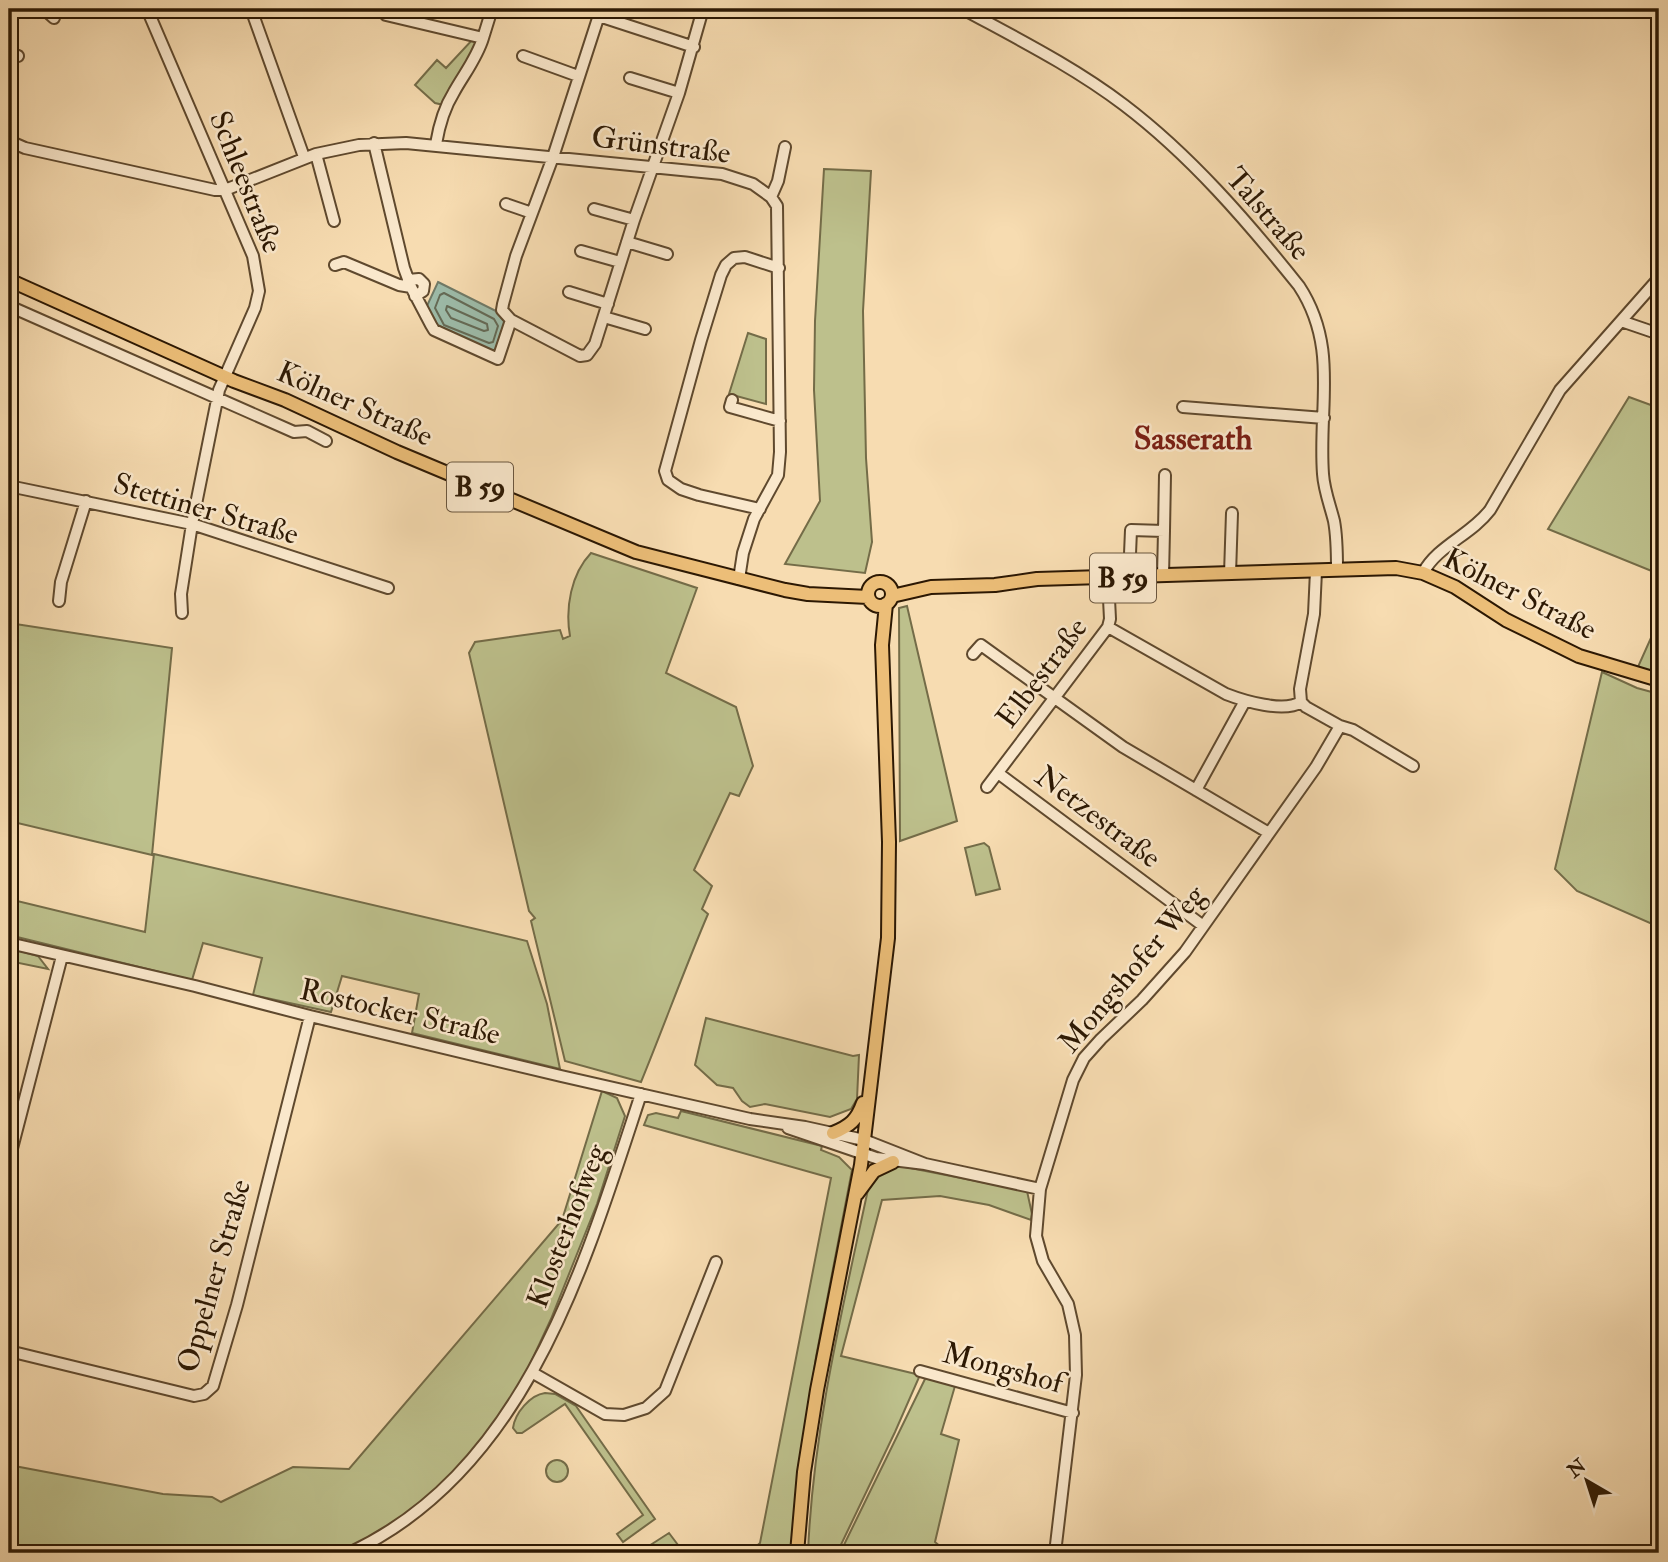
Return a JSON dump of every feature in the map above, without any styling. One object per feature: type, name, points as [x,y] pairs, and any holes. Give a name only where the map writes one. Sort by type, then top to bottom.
[{"type":"main road","name":"Kölner Straße","points":[[9,280],[410,457],[636,552],[739,579],[808,594],[869,596],[878,606],[900,584],[931,587],[995,585],[1037,579],[1108,579],[1396,568],[1423,573],[1455,587],[1506,620],[1578,656],[1659,680]]},
{"type":"main road","name":"Kölner Straße","points":[[869,596],[878,582],[889,595]]},
{"type":"main road","points":[[797,1553],[804,1472],[817,1390],[862,1155],[888,938],[882,645],[889,595]]},
{"type":"main road","points":[[869,596],[882,645]]},
{"type":"main road","points":[[833,1133],[858,1118],[876,1044]]},
{"type":"main road","points":[[855,1198],[874,1171],[894,1162]]},
{"type":"street","points":[[44,9],[54,18]]},
{"type":"street","name":"Schleestraße","points":[[147,9],[253,256],[259,291],[255,308],[224,376],[217,398],[192,524],[181,594],[182,613]]},
{"type":"street","points":[[251,9],[304,158]]},
{"type":"street","points":[[384,9],[386,15],[419,17],[483,38]]},
{"type":"street","points":[[436,144],[439,127],[453,93],[479,49],[492,9]]},
{"type":"street","points":[[694,47],[600,12],[553,157],[503,296],[502,310],[512,320],[580,356],[587,355],[595,344],[620,262],[694,47],[703,9]]},
{"type":"street","name":"Talstraße","points":[[963,9],[1053,57],[1125,106],[1197,170],[1298,286],[1318,323],[1323,348],[1323,478],[1334,521],[1337,569]]},
{"type":"street","points":[[523,56],[578,76]]},
{"type":"street","points":[[630,78],[679,93]]},
{"type":"street","points":[[9,141],[26,148],[225,190]]},
{"type":"street","points":[[374,144],[392,224],[411,288],[435,330],[498,359],[512,320]]},
{"type":"street","name":"Grünstraße","points":[[225,190],[304,158],[344,147],[436,144],[654,165],[739,178],[771,197]]},
{"type":"street","points":[[739,579],[743,553],[754,519],[778,475],[779,268],[777,206],[771,197],[778,181],[785,147]]},
{"type":"street","points":[[316,154],[329,198],[328,203],[337,220]]},
{"type":"street","points":[[506,204],[532,213]]},
{"type":"street","points":[[594,209],[634,220]]},
{"type":"street","points":[[627,242],[667,254]]},
{"type":"street","points":[[581,251],[620,262]]},
{"type":"street","points":[[761,509],[681,489],[667,480],[665,471],[701,340],[726,265],[734,258],[745,257],[779,268]]},
{"type":"street","points":[[335,265],[344,262],[411,288]]},
{"type":"street","points":[[1423,573],[1428,563],[1440,552],[1481,522],[1560,390],[1659,278]]},
{"type":"street","points":[[569,292],[608,304]]},
{"type":"street","name":"Kölner Straße","points":[[9,306],[294,432],[306,431],[326,441]]},
{"type":"street","points":[[604,317],[645,330]]},
{"type":"street","points":[[1621,321],[1659,334]]},
{"type":"street","points":[[732,400],[730,407],[780,421]]},
{"type":"street","points":[[1183,407],[1324,418]]},
{"type":"street","points":[[1163,576],[1165,475]]},
{"type":"street","name":"Stettiner Straße","points":[[9,486],[192,524],[388,588]]},
{"type":"street","points":[[59,601],[61,582],[86,501]]},
{"type":"street","points":[[1230,574],[1231,513]]},
{"type":"street","points":[[1129,578],[1131,530],[1164,531]]},
{"type":"street","points":[[1316,570],[1314,614],[1300,689],[1301,702],[1306,708],[1353,730],[1413,766]]},
{"type":"street","name":"Elbestraße","points":[[987,788],[1108,627],[1108,579]]},
{"type":"street","points":[[1108,627],[1226,694],[1245,701],[1293,707],[1301,702]]},
{"type":"street","points":[[973,654],[981,645],[1123,747],[1269,833]]},
{"type":"street","points":[[1196,790],[1245,701]]},
{"type":"street","name":"Mongshofer Weg","points":[[1040,1189],[1073,1080],[1084,1058],[1168,972],[1316,767],[1340,726]]},
{"type":"street","name":"Netzestraße","points":[[998,773],[1202,925]]},
{"type":"street","name":"Rostocker Straße","points":[[9,943],[641,1094],[864,1140],[925,1164]]},
{"type":"street","points":[[9,1160],[62,956]]},
{"type":"street","name":"Oppelner Straße","points":[[9,1351],[194,1396],[204,1394],[213,1386],[237,1305],[262,1197],[310,1016]]},
{"type":"street","name":"Klosterhofweg","points":[[349,1553],[399,1524],[436,1496],[471,1461],[533,1373],[572,1290],[641,1094]]},
{"type":"street","name":"Rostocker Straße","points":[[781,1125],[862,1155],[894,1162],[925,1164]]},
{"type":"street","points":[[925,1164],[1040,1189]]},
{"type":"street","name":"Mongshof","points":[[1040,1189],[1036,1236],[1043,1261],[1068,1304],[1075,1335],[1073,1413],[1055,1553]]},
{"type":"street","points":[[533,1373],[605,1414],[624,1415],[646,1408],[665,1391],[716,1262]]},
{"type":"street","name":"Mongshof","points":[[920,1371],[1073,1413]]},
{"type":"green space","points":[[473,39],[477,42],[444,105],[435,103],[415,85],[437,60],[446,68]]},
{"type":"green space","points":[[824,169],[871,171],[863,311],[866,458],[872,542],[865,573],[785,564],[820,501],[814,390],[815,321]]},
{"type":"green space","points":[[748,333],[766,339],[766,404],[729,394]]},
{"type":"green space","points":[[1629,397],[1659,408],[1659,574],[1548,529]]},
{"type":"green space","points":[[591,553],[697,588],[666,673],[736,707],[753,766],[739,796],[730,793],[694,870],[712,886],[702,909],[708,914],[641,1082],[565,1061],[531,921],[535,918],[529,911],[469,653],[475,642],[560,630],[563,639],[570,636],[568,614],[571,592],[584,561]]},
{"type":"green space","points":[[907,606],[957,821],[900,841],[899,608]]},
{"type":"green space","points":[[1659,620],[1659,675],[1637,669]]},
{"type":"green space","points":[[9,623],[172,648],[152,855],[9,821]]},
{"type":"green space","points":[[1602,672],[1637,688],[1659,694],[1659,927],[1577,891],[1555,869]]},
{"type":"green space","points":[[984,843],[989,847],[1000,889],[976,895],[965,848]]},
{"type":"green space","points":[[154,854],[527,941],[547,1004],[560,1069],[412,1033],[419,994],[342,976],[331,1012],[253,995],[262,958],[203,943],[192,980],[9,935],[9,899],[145,932]]},
{"type":"green space","points":[[9,948],[38,956],[48,969],[9,961]]},
{"type":"green space","points":[[706,1018],[853,1056],[859,1055],[857,1099],[851,1109],[830,1117],[765,1104],[750,1107],[733,1088],[717,1085],[695,1065]]},
{"type":"green space","points":[[602,1091],[617,1098],[625,1116],[597,1204],[551,1319],[504,1420],[444,1487],[368,1540],[336,1553],[18,1553],[9,1549],[9,1465],[163,1494],[212,1497],[221,1502],[293,1467],[349,1469],[562,1220]]},
{"type":"green space","points":[[681,1111],[822,1146],[821,1150],[839,1157],[852,1170],[816,1357],[793,1545],[784,1553],[749,1553],[760,1543],[831,1178],[644,1125],[648,1115],[656,1113],[678,1118]]},
{"type":"green space","points":[[895,1165],[1027,1191],[1031,1220],[989,1205],[940,1196],[882,1200],[841,1356],[920,1375],[837,1553],[808,1553],[823,1412],[870,1180]]},
{"type":"green space","points":[[926,1377],[955,1386],[941,1434],[959,1440],[935,1542],[948,1553],[840,1553]]},
{"type":"green space","points":[[545,1393],[555,1394],[576,1406],[655,1519],[623,1542],[617,1534],[643,1515],[565,1404],[522,1433],[517,1433],[513,1428],[524,1406],[534,1397]]},
{"type":"green space","points":[[557,1460],[565,1463],[568,1471],[565,1479],[557,1482],[549,1479],[546,1471],[549,1463]]},
{"type":"green space","points":[[669,1533],[684,1553],[638,1553]]},
{"type":"water","points":[[438,282],[500,313],[505,323],[498,350],[490,350],[439,330],[426,308]]},
{"type":"district","name":"Sasserath","points":[[1193,439]]}]
